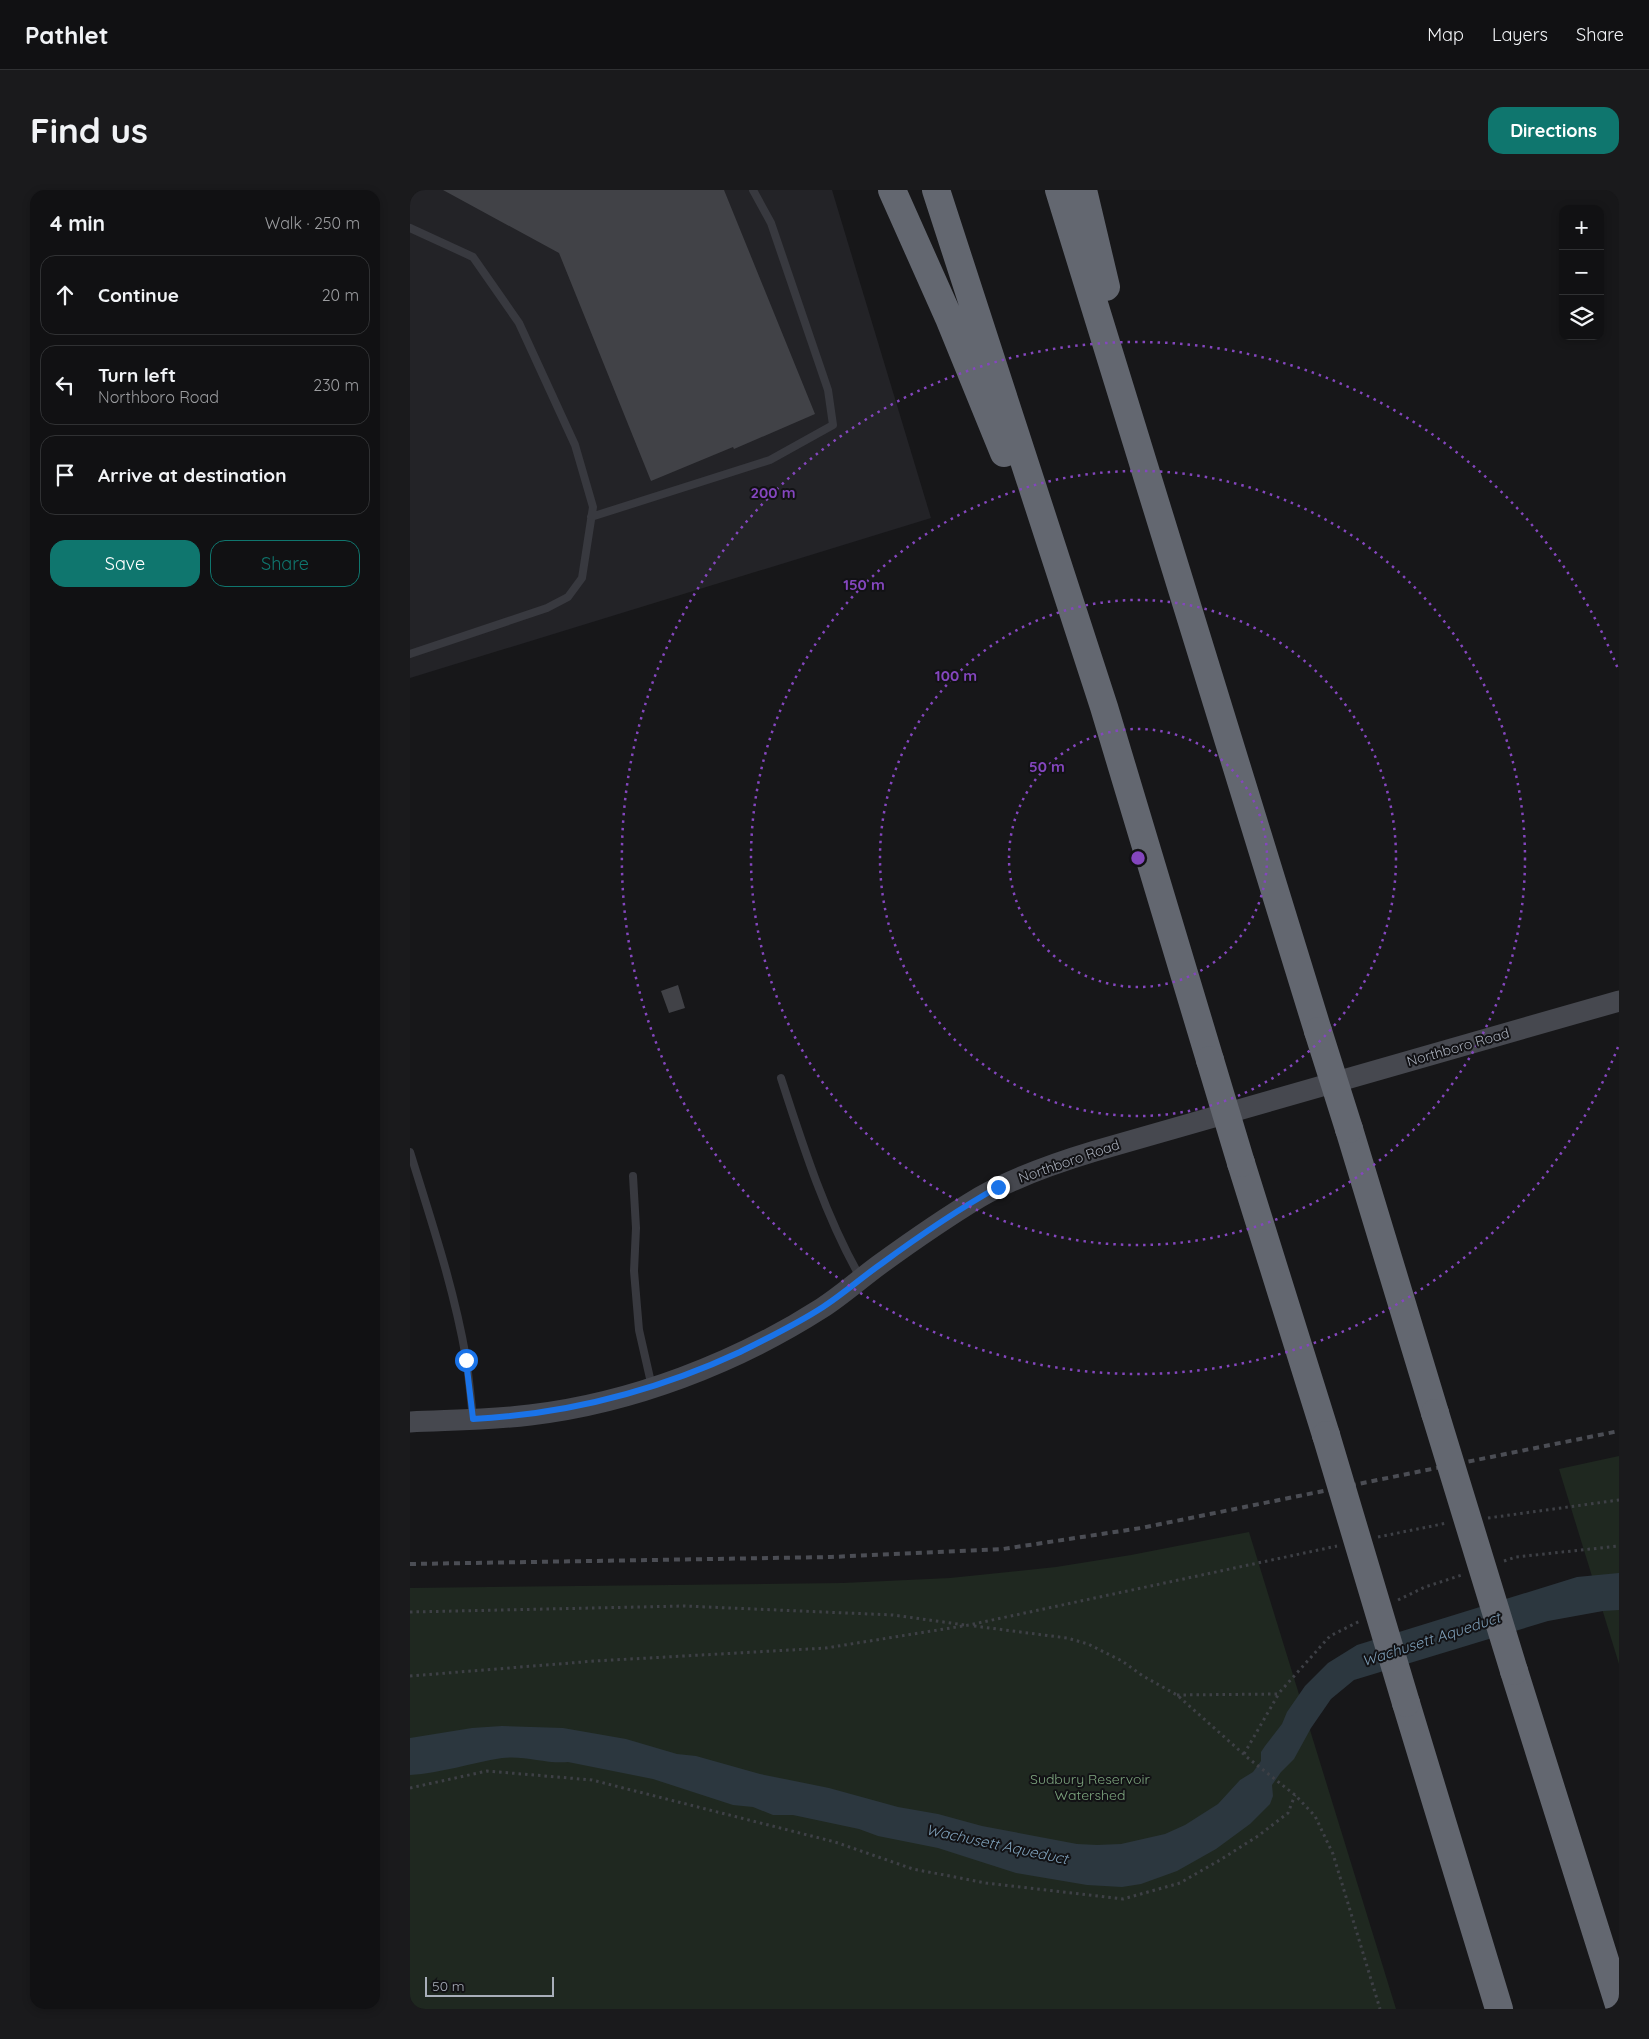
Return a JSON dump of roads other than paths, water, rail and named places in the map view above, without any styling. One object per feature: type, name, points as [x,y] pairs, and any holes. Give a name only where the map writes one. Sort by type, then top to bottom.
[{"type":"highway","points":[[892,190],[967,360],[1104,707]]},
{"type":"highway","points":[[936,190],[1104,707],[1499,2009]]},
{"type":"highway","points":[[1059,190],[1514,1672],[1619,2005]]},
{"type":"highway","points":[[1084,190],[1159,515]]},
{"type":"main road","name":"Northboro Road","points":[[410,1422],[530,1415],[566,1410],[652,1387],[700,1370],[762,1341],[823,1307],[928,1230],[998,1187],[1044,1168],[1094,1151],[1619,1002]]},
{"type":"lane","points":[[591,517],[770,460],[833,425],[828,390],[771,223],[753,190]]},
{"type":"lane","points":[[410,228],[473,257],[519,323],[575,445],[593,506],[582,578],[568,598],[547,608],[410,654]]},
{"type":"lane","points":[[781,1078],[800,1139],[822,1196],[843,1247],[861,1279]]},
{"type":"lane","points":[[410,1152],[458,1320],[466,1360],[473,1419]]},
{"type":"lane","points":[[633,1176],[636,1228],[634,1270],[639,1330],[652,1387]]},
{"type":"water","name":"Wachusett Aqueduct","points":[[1619,1573],[1619,1610],[1548,1621],[1354,1680],[1331,1699],[1311,1728],[1294,1759],[1281,1772],[1272,1785],[1273,1796],[1270,1804],[1250,1824],[1216,1849],[1177,1871],[1141,1884],[1122,1887],[1087,1885],[1016,1873],[938,1848],[878,1836],[859,1829],[793,1815],[773,1815],[753,1807],[733,1805],[653,1779],[568,1762],[510,1757],[410,1775],[410,1738],[472,1728],[502,1726],[563,1728],[626,1739],[677,1754],[696,1756],[760,1774],[829,1788],[898,1807],[938,1814],[982,1826],[1077,1844],[1121,1844],[1165,1834],[1185,1825],[1218,1804],[1240,1780],[1253,1772],[1261,1761],[1261,1752],[1282,1724],[1287,1712],[1305,1686],[1328,1663],[1357,1645],[1577,1577]]},
{"type":"railway","points":[[410,1564],[831,1557],[1003,1549],[1141,1528],[1619,1431]]},
{"type":"park label","name":"Sudbury Reservoir Watershed","points":[[1090,1788]]}]
